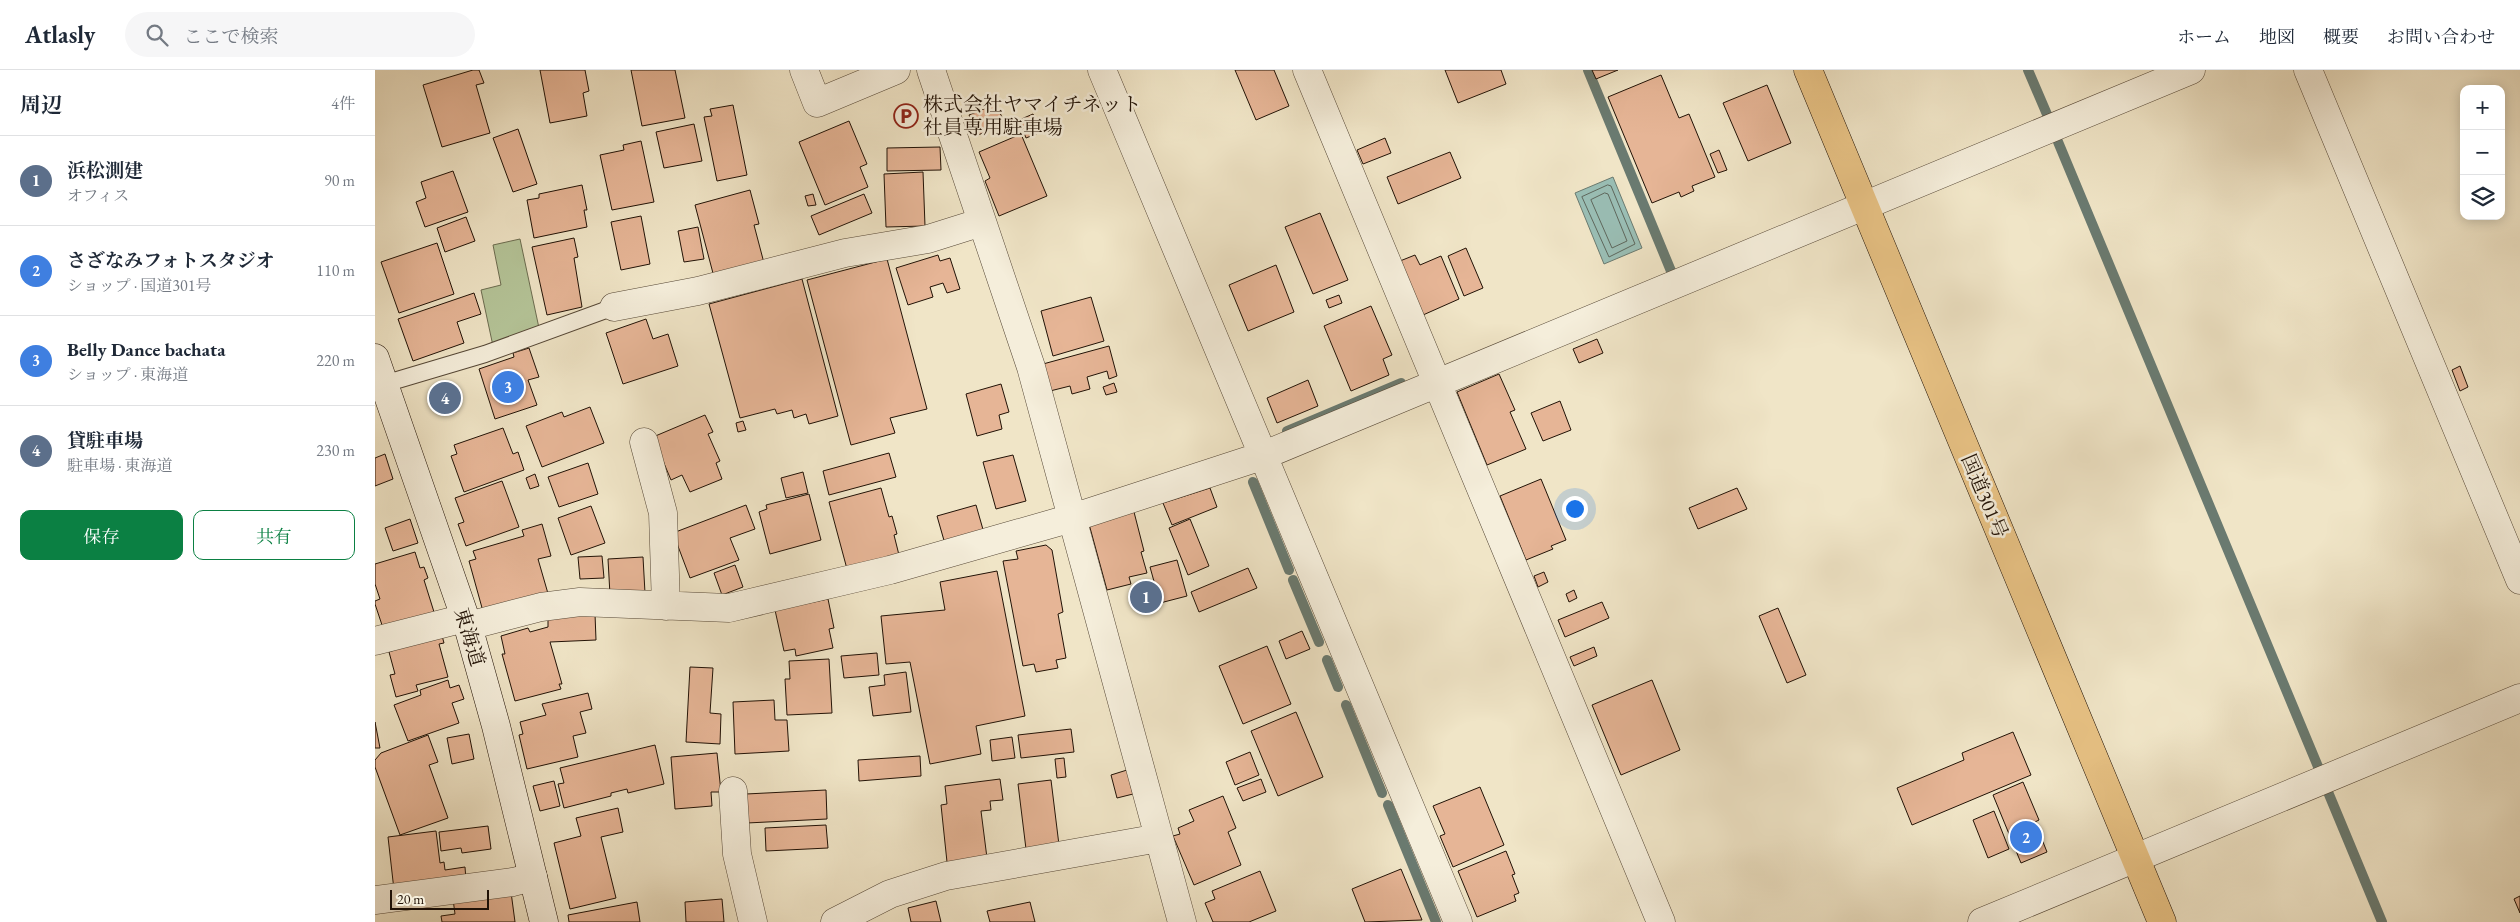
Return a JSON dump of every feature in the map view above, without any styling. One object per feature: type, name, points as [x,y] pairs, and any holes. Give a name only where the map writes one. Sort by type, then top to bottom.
[{"type":"highway","name":"国道301号","points":[[1808,70],[2162,922]]},
{"type":"street","points":[[804,70],[817,103],[896,70]]},
{"type":"street","points":[[931,70],[1031,367],[1182,922]]},
{"type":"street","points":[[1102,70],[1458,922]]},
{"type":"street","points":[[1307,70],[1661,922]]},
{"type":"street","points":[[375,641],[561,603],[580,602],[715,609],[742,606],[890,570],[1072,518],[1263,456],[2191,70]]},
{"type":"street","points":[[2308,70],[2520,580]]},
{"type":"street","points":[[614,307],[699,291],[845,253],[928,239],[982,222]]},
{"type":"street","name":"東海道","points":[[375,358],[466,622],[496,726],[544,922]]},
{"type":"street","points":[[644,442],[663,513],[666,606]]},
{"type":"street","points":[[1982,922],[2520,698]]},
{"type":"street","points":[[733,791],[737,854],[753,922]]},
{"type":"street","points":[[835,922],[890,894],[946,876],[1159,838]]},
{"type":"street","points":[[375,900],[513,882],[533,877]]},
{"type":"lane","points":[[384,384],[452,362],[485,354],[614,307]]},
{"type":"green space","points":[[520,239],[539,328],[493,346],[481,290],[501,285],[493,245]]},
{"type":"water","points":[[1613,177],[1642,248],[1604,264],[1575,193]]},
{"type":"building","points":[[473,70],[479,70],[484,83],[476,85],[490,133],[442,147],[423,85]]},
{"type":"building","points":[[540,70],[585,70],[589,91],[583,93],[587,116],[550,123]]},
{"type":"building","points":[[631,70],[675,70],[685,118],[642,126]]},
{"type":"building","points":[[1235,70],[1274,70],[1289,106],[1256,120]]},
{"type":"building","points":[[1445,70],[1501,70],[1506,84],[1458,103]]},
{"type":"building","points":[[1592,70],[1618,70],[1596,79]]},
{"type":"building","points":[[1661,75],[1679,118],[1689,114],[1715,177],[1692,186],[1694,191],[1681,197],[1679,192],[1652,203],[1608,97]]},
{"type":"building","points":[[1767,85],[1791,143],[1748,161],[1723,103]]},
{"type":"building","points":[[996,104],[1005,124],[978,135],[969,115]]},
{"type":"building","points":[[733,105],[747,175],[717,181],[704,117],[712,116],[710,109]]},
{"type":"building","points":[[1033,114],[1041,132],[1026,138],[1019,120]]},
{"type":"building","points":[[849,121],[867,164],[860,167],[868,187],[825,205],[799,142]]},
{"type":"building","points":[[694,124],[702,161],[664,168],[656,132]]},
{"type":"building","points":[[518,129],[537,184],[513,192],[493,138]]},
{"type":"building","points":[[1021,134],[1047,196],[999,216],[985,181],[990,178],[979,152]]},
{"type":"building","points":[[1385,138],[1391,153],[1363,164],[1357,150]]},
{"type":"building","points":[[641,141],[654,202],[612,210],[600,155],[624,150],[623,145]]},
{"type":"building","points":[[940,147],[941,170],[887,171],[887,148]]},
{"type":"building","points":[[1719,150],[1727,170],[1718,173],[1710,154]]},
{"type":"building","points":[[1450,152],[1461,178],[1398,204],[1387,177]]},
{"type":"building","points":[[453,171],[468,212],[425,227],[416,202],[426,198],[421,182]]},
{"type":"building","points":[[923,172],[925,226],[886,227],[884,174]]},
{"type":"building","points":[[582,185],[587,210],[584,210],[587,227],[534,238],[527,200],[539,198],[539,194]]},
{"type":"building","points":[[750,190],[759,224],[754,225],[764,263],[714,277],[695,205]]},
{"type":"building","points":[[813,194],[816,205],[808,206],[805,196]]},
{"type":"building","points":[[864,194],[872,213],[819,235],[811,216]]},
{"type":"building","points":[[1320,213],[1348,280],[1313,294],[1285,227]]},
{"type":"building","points":[[641,216],[650,264],[621,270],[611,222]]},
{"type":"building","points":[[466,217],[475,241],[445,252],[437,228]]},
{"type":"building","points":[[698,227],[704,259],[684,262],[678,231]]},
{"type":"building","points":[[574,238],[578,257],[574,258],[582,307],[547,315],[532,247]]},
{"type":"building","points":[[437,243],[454,294],[399,313],[381,262]]},
{"type":"building","points":[[1466,248],[1483,288],[1464,296],[1448,256]]},
{"type":"building","points":[[938,255],[940,261],[950,258],[960,289],[947,293],[943,283],[930,287],[933,297],[908,305],[896,268]]},
{"type":"building","points":[[1415,255],[1420,265],[1441,256],[1459,299],[1423,315],[1400,261]]},
{"type":"building","points":[[887,259],[927,409],[890,418],[895,433],[851,445],[807,280]]},
{"type":"building","points":[[1276,265],[1294,312],[1248,331],[1229,285]]},
{"type":"building","points":[[802,279],[838,416],[809,424],[806,414],[794,418],[792,410],[777,414],[775,409],[740,418],[709,304]]},
{"type":"building","points":[[474,293],[481,314],[457,322],[464,343],[413,361],[398,319]]},
{"type":"building","points":[[1339,295],[1342,303],[1329,308],[1326,300]]},
{"type":"building","points":[[1091,297],[1104,341],[1053,356],[1041,311]]},
{"type":"building","points":[[1371,306],[1392,355],[1383,359],[1389,375],[1351,391],[1324,326]]},
{"type":"building","points":[[646,319],[653,339],[668,334],[678,366],[623,384],[606,333]]},
{"type":"building","points":[[1597,339],[1603,353],[1579,363],[1573,349]]},
{"type":"building","points":[[1109,346],[1117,376],[1109,379],[1107,371],[1087,377],[1090,389],[1072,394],[1070,386],[1050,391],[1043,364]]},
{"type":"building","points":[[529,348],[539,377],[528,380],[537,405],[495,419],[479,369],[514,357],[513,353]]},
{"type":"building","points":[[2460,366],[2468,387],[2460,391],[2452,370]]},
{"type":"building","points":[[1499,374],[1515,410],[1510,412],[1526,449],[1487,465],[1457,392]]},
{"type":"building","points":[[1308,380],[1318,406],[1277,423],[1267,398]]},
{"type":"building","points":[[1114,383],[1117,392],[1106,395],[1103,387]]},
{"type":"building","points":[[1001,384],[1009,412],[999,415],[1002,429],[977,436],[966,394]]},
{"type":"building","points":[[1560,401],[1571,430],[1543,441],[1531,413]]},
{"type":"building","points":[[590,407],[604,443],[542,467],[526,426],[562,412],[564,417]]},
{"type":"building","points":[[705,415],[713,432],[708,434],[720,461],[716,463],[722,479],[690,492],[682,475],[671,480],[653,437]]},
{"type":"building","points":[[743,421],[746,430],[738,432],[736,423]]},
{"type":"building","points":[[503,428],[513,454],[518,452],[524,470],[464,492],[451,456],[457,454],[454,445]]},
{"type":"building","points":[[889,453],[896,477],[829,495],[823,471]]},
{"type":"building","points":[[385,454],[393,479],[375,486],[375,458]]},
{"type":"building","points":[[1013,455],[1026,501],[996,509],[983,462]]},
{"type":"building","points":[[588,463],[598,494],[559,507],[548,477]]},
{"type":"building","points":[[803,472],[808,493],[786,498],[781,478]]},
{"type":"building","points":[[535,474],[539,486],[530,489],[526,478]]},
{"type":"building","points":[[1541,479],[1566,540],[1551,546],[1553,549],[1526,560],[1500,496]]},
{"type":"building","points":[[502,481],[519,527],[466,546],[458,524],[464,522],[455,498]]},
{"type":"building","points":[[881,488],[889,517],[892,516],[897,534],[894,535],[899,555],[847,569],[829,502]]},
{"type":"building","points":[[1210,488],[1217,507],[1172,525],[1163,503]]},
{"type":"building","points":[[1737,488],[1747,509],[1698,529],[1689,508]]},
{"type":"building","points":[[809,494],[821,540],[770,554],[759,512],[767,509],[766,505]]},
{"type":"building","points":[[746,505],[755,529],[730,538],[739,560],[690,578],[673,533]]},
{"type":"building","points":[[976,505],[984,533],[945,544],[937,516]]},
{"type":"building","points":[[591,506],[605,543],[571,555],[558,518]]},
{"type":"building","points":[[1134,512],[1144,551],[1141,552],[1147,573],[1129,577],[1131,584],[1107,590],[1089,524]]},
{"type":"building","points":[[410,519],[418,543],[393,551],[385,528]]},
{"type":"building","points":[[1190,519],[1209,566],[1188,575],[1169,528]]},
{"type":"building","points":[[542,524],[551,556],[538,559],[549,597],[484,615],[469,561],[476,559],[473,551],[524,536],[522,530]]},
{"type":"building","points":[[1046,545],[1052,550],[1063,612],[1058,614],[1066,658],[1056,660],[1058,668],[1036,672],[1034,664],[1023,666],[1003,561],[1018,559],[1016,551]]},
{"type":"building","points":[[415,552],[420,568],[424,567],[428,578],[424,580],[434,612],[383,628],[375,604],[375,601],[380,599],[375,584],[375,564]]},
{"type":"building","points":[[602,556],[604,578],[580,579],[578,557]]},
{"type":"building","points":[[643,557],[645,593],[610,595],[608,559]]},
{"type":"building","points":[[1177,560],[1187,596],[1160,603],[1150,567]]},
{"type":"building","points":[[735,565],[743,587],[722,595],[714,573]]},
{"type":"building","points":[[1248,568],[1257,588],[1199,612],[1191,592]]},
{"type":"building","points":[[997,571],[1025,716],[976,726],[981,754],[930,764],[910,662],[886,664],[881,616],[945,610],[940,582]]},
{"type":"building","points":[[1544,572],[1548,582],[1538,587],[1534,576]]},
{"type":"building","points":[[1147,584],[1153,608],[1144,611],[1137,586]]},
{"type":"building","points":[[1574,590],[1577,598],[1569,602],[1566,594]]},
{"type":"building","points":[[828,599],[834,628],[829,629],[833,648],[796,656],[795,649],[784,651],[775,610]]},
{"type":"building","points":[[1602,602],[1609,618],[1565,637],[1558,620]]},
{"type":"building","points":[[1778,608],[1806,675],[1787,683],[1759,616]]},
{"type":"building","points":[[595,614],[596,640],[550,642],[562,684],[559,684],[561,689],[515,701],[502,654],[505,654],[501,636],[528,628],[530,632],[548,627],[548,616]]},
{"type":"building","points":[[1302,631],[1310,649],[1286,659],[1279,641]]},
{"type":"building","points":[[441,632],[444,643],[439,644],[448,677],[416,685],[418,691],[396,697],[390,675],[395,674],[389,652]]},
{"type":"building","points":[[1267,646],[1291,704],[1243,724],[1219,666]]},
{"type":"building","points":[[1594,647],[1597,656],[1574,666],[1570,657]]},
{"type":"building","points":[[877,653],[879,675],[844,678],[841,656]]},
{"type":"building","points":[[829,659],[832,713],[787,715],[785,679],[790,679],[789,661]]},
{"type":"building","points":[[690,667],[713,668],[710,713],[721,714],[720,744],[686,742]]},
{"type":"building","points":[[906,672],[911,712],[873,716],[869,687],[885,685],[884,675]]},
{"type":"building","points":[[448,680],[450,688],[459,685],[464,699],[452,703],[459,723],[408,741],[394,705],[421,695],[420,690]]},
{"type":"building","points":[[1652,680],[1680,750],[1621,775],[1592,705]]},
{"type":"building","points":[[588,693],[592,709],[580,712],[586,733],[573,736],[578,757],[527,769],[519,735],[523,734],[520,722],[546,715],[542,704]]},
{"type":"building","points":[[774,700],[775,720],[787,720],[789,751],[735,754],[733,702]]},
{"type":"building","points":[[1296,712],[1323,777],[1278,796],[1251,731]]},
{"type":"building","points":[[375,722],[380,748],[375,748]]},
{"type":"building","points":[[1071,729],[1074,752],[1021,758],[1018,735]]},
{"type":"building","points":[[2013,732],[2031,775],[1912,825],[1897,788],[1964,760],[1962,753]]},
{"type":"building","points":[[469,734],[474,759],[452,764],[447,738]]},
{"type":"building","points":[[428,735],[438,762],[429,765],[448,818],[400,835],[375,767],[375,760],[381,753]]},
{"type":"building","points":[[1012,737],[1015,758],[992,761],[990,740]]},
{"type":"building","points":[[655,745],[664,784],[628,793],[627,789],[611,793],[611,796],[564,808],[558,784],[564,783],[560,768]]},
{"type":"building","points":[[1250,752],[1259,775],[1235,785],[1226,762]]},
{"type":"building","points":[[717,753],[721,792],[711,792],[712,806],[675,809],[671,757]]},
{"type":"building","points":[[920,756],[921,776],[859,781],[858,760]]},
{"type":"building","points":[[1064,758],[1066,777],[1057,778],[1055,759]]},
{"type":"building","points":[[1127,770],[1133,794],[1117,798],[1111,775]]},
{"type":"building","points":[[1000,779],[1003,800],[990,801],[991,810],[981,811],[987,858],[947,862],[941,805],[947,804],[945,786]]},
{"type":"building","points":[[1261,779],[1266,792],[1243,801],[1237,788]]},
{"type":"building","points":[[1051,780],[1059,845],[1026,849],[1018,784]]},
{"type":"building","points":[[554,781],[560,806],[540,811],[533,786]]},
{"type":"building","points":[[2023,782],[2039,820],[2035,822],[2047,852],[2021,863],[1993,795]]},
{"type":"building","points":[[1480,787],[1504,845],[1453,867],[1440,836],[1445,834],[1433,806]]},
{"type":"building","points":[[826,790],[827,819],[747,823],[746,794]]},
{"type":"building","points":[[1223,796],[1236,828],[1228,832],[1241,865],[1194,885],[1173,836],[1180,834],[1178,828],[1194,821],[1189,810]]},
{"type":"building","points":[[618,808],[623,832],[601,837],[616,898],[570,909],[554,843],[581,836],[576,818]]},
{"type":"building","points":[[1994,811],[2009,849],[1988,858],[1973,820]]},
{"type":"building","points":[[826,825],[828,848],[766,851],[765,828]]},
{"type":"building","points":[[488,826],[491,849],[462,853],[461,848],[441,851],[439,832]]},
{"type":"building","points":[[436,831],[440,863],[444,862],[445,870],[465,867],[466,880],[394,890],[388,837]]},
{"type":"building","points":[[1506,851],[1515,874],[1512,875],[1519,893],[1514,895],[1516,901],[1477,917],[1458,871]]},
{"type":"building","points":[[1401,869],[1422,920],[1365,922],[1352,889]]},
{"type":"building","points":[[1260,871],[1276,911],[1249,922],[1213,922],[1205,903],[1215,899],[1212,891]]},
{"type":"building","points":[[511,892],[515,922],[442,922],[441,916],[455,914],[453,899]]},
{"type":"building","points":[[2520,896],[2520,913],[2514,899]]},
{"type":"building","points":[[722,899],[724,922],[686,922],[685,902]]},
{"type":"building","points":[[936,901],[941,922],[911,922],[908,908]]},
{"type":"building","points":[[637,902],[640,922],[569,922],[568,915]]},
{"type":"building","points":[[1030,902],[1035,922],[990,922],[987,911]]},
{"type":"waterway","points":[[1588,70],[1671,271]]},
{"type":"waterway","points":[[2028,70],[2049,119]]},
{"type":"waterway","points":[[2056,137],[2319,769]]},
{"type":"waterway","points":[[1287,431],[1401,383]]},
{"type":"waterway","points":[[1253,482],[1289,570]]},
{"type":"waterway","points":[[1293,580],[1319,642]]},
{"type":"waterway","points":[[1327,660],[1338,687]]},
{"type":"waterway","points":[[1346,705],[1382,793]]},
{"type":"waterway","points":[[2328,792],[2382,922]]},
{"type":"waterway","points":[[1388,805],[1436,922]]},
{"type":"place","name":"株式会社ヤマイチネット 社員専用駐車場","points":[[906,116]]},
{"type":"place","name":"Belly Dance bachata","points":[[508,387]]},
{"type":"place","name":"貸駐車場","points":[[445,398]]},
{"type":"place","name":"浜松測建","points":[[1146,597]]},
{"type":"place","name":"さざなみフォトスタジオ","points":[[2026,837]]}]
